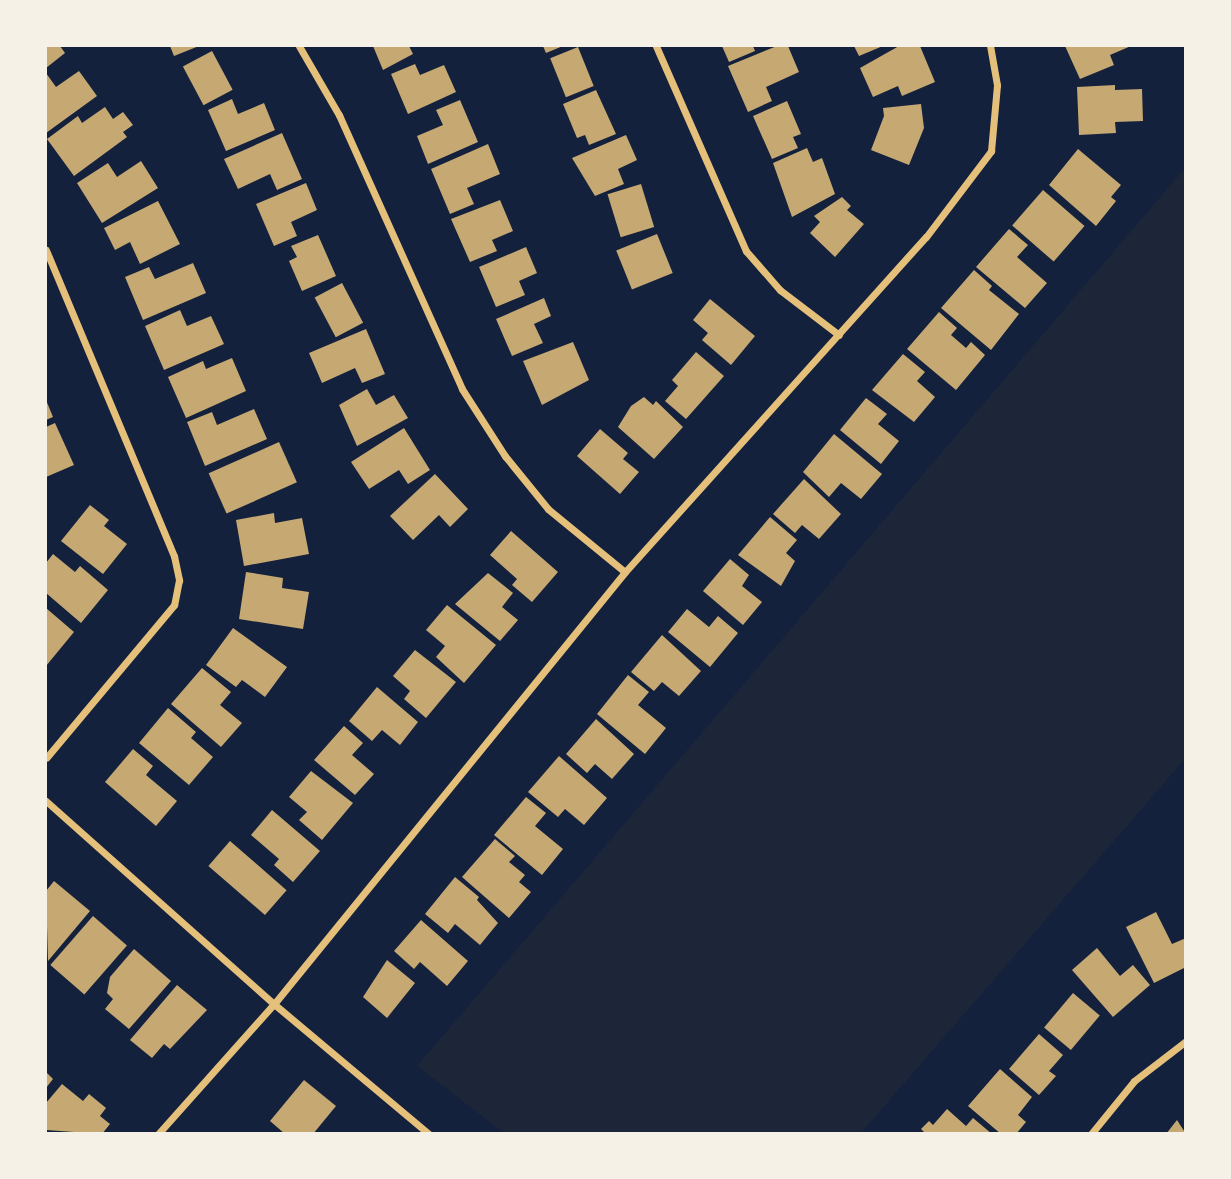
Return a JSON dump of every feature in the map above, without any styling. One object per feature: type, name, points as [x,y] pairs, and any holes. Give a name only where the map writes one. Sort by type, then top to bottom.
[{"type":"street","points":[[299,46],[339,116],[462,389],[505,456],[548,509],[625,572]]},
{"type":"street","points":[[656,46],[746,251],[780,290],[839,335]]},
{"type":"street","points":[[158,1133],[274,1004],[625,572],[926,237],[991,151],[997,85],[990,46]]},
{"type":"street","points":[[46,250],[174,556],[179,580],[174,605],[46,758]]},
{"type":"street","points":[[46,801],[274,1004],[429,1133]]},
{"type":"street","points":[[1091,1133],[1134,1081],[1185,1041]]},
{"type":"shaded area","points":[[1185,168],[1185,759],[861,1133],[504,1133],[417,1066]]},
{"type":"building","points":[[46,46],[60,46],[65,53],[46,68]]},
{"type":"building","points":[[170,46],[199,46],[174,56]]},
{"type":"building","points":[[373,46],[409,46],[413,54],[383,70]]},
{"type":"building","points":[[543,46],[563,46],[546,53]]},
{"type":"building","points":[[722,46],[753,46],[755,51],[729,62]]},
{"type":"building","points":[[777,46],[788,46],[799,72],[766,87],[772,101],[748,112],[728,66]]},
{"type":"building","points":[[854,46],[883,46],[859,56]]},
{"type":"building","points":[[899,46],[920,46],[935,82],[902,96],[898,86],[873,97],[860,68]]},
{"type":"building","points":[[1065,46],[1131,46],[1110,55],[1114,65],[1080,79]]},
{"type":"building","points":[[578,47],[594,86],[566,97],[550,58]]},
{"type":"building","points":[[212,51],[233,90],[204,105],[183,66]]},
{"type":"building","points":[[415,64],[420,75],[444,65],[456,92],[408,114],[391,74]]},
{"type":"building","points":[[79,71],[97,96],[46,133],[46,73],[56,87]]},
{"type":"building","points":[[1115,85],[1115,90],[1142,89],[1143,121],[1115,122],[1116,133],[1079,135],[1077,87]]},
{"type":"building","points":[[596,90],[616,134],[589,145],[585,135],[577,138],[563,104]]},
{"type":"building","points":[[232,99],[238,114],[264,103],[275,130],[226,151],[208,110]]},
{"type":"building","points":[[460,100],[478,142],[428,164],[417,136],[443,125],[436,110]]},
{"type":"building","points":[[787,101],[801,134],[793,137],[798,148],[772,159],[753,116]]},
{"type":"building","points":[[921,104],[924,128],[909,165],[871,150],[884,116],[883,108]]},
{"type":"building","points":[[105,107],[113,119],[123,112],[133,125],[123,132],[127,137],[74,176],[47,139],[78,116],[82,123]]},
{"type":"building","points":[[282,133],[302,179],[277,190],[270,174],[238,189],[224,159]]},
{"type":"building","points":[[626,135],[637,160],[618,169],[624,184],[595,196],[572,158]]},
{"type":"building","points":[[488,144],[500,174],[467,188],[474,204],[450,214],[431,169]]},
{"type":"building","points":[[807,148],[813,162],[822,158],[835,194],[792,217],[773,163]]},
{"type":"building","points":[[1078,149],[1121,185],[1111,197],[1116,201],[1096,226],[1049,185]]},
{"type":"building","points":[[141,161],[158,188],[102,223],[77,183],[108,163],[117,177]]},
{"type":"building","points":[[306,183],[317,210],[291,222],[297,236],[274,246],[256,204]]},
{"type":"building","points":[[641,184],[654,227],[621,237],[608,194]]},
{"type":"building","points":[[1043,190],[1085,226],[1054,262],[1012,225]]},
{"type":"building","points":[[842,197],[851,206],[847,210],[864,224],[835,257],[810,233],[820,222],[814,216]]},
{"type":"building","points":[[500,200],[513,231],[492,240],[497,251],[470,262],[451,219]]},
{"type":"building","points":[[158,201],[180,244],[140,264],[130,242],[115,250],[104,228]]},
{"type":"building","points":[[1009,229],[1028,245],[1017,257],[1047,283],[1025,308],[976,267]]},
{"type":"building","points":[[657,234],[673,273],[632,289],[616,250]]},
{"type":"building","points":[[318,235],[336,276],[302,291],[289,261],[297,257],[291,246]]},
{"type":"building","points":[[526,247],[537,273],[519,281],[525,295],[496,307],[479,267]]},
{"type":"building","points":[[193,263],[206,293],[143,320],[125,277],[149,267],[155,279]]},
{"type":"building","points":[[974,270],[992,286],[989,290],[1019,314],[991,350],[941,308]]},
{"type":"building","points":[[342,283],[363,323],[336,337],[315,298]]},
{"type":"building","points":[[544,298],[551,316],[534,324],[543,343],[512,356],[496,319]]},
{"type":"building","points":[[710,299],[755,336],[731,365],[702,340],[708,333],[693,320]]},
{"type":"building","points":[[180,310],[187,326],[211,316],[224,344],[164,370],[145,326]]},
{"type":"building","points":[[939,312],[957,328],[951,335],[966,348],[971,342],[985,355],[956,390],[907,349]]},
{"type":"building","points":[[366,329],[385,374],[362,383],[355,368],[322,383],[309,353]]},
{"type":"building","points":[[573,342],[589,380],[542,405],[523,361]]},
{"type":"building","points":[[696,352],[724,376],[686,419],[665,401],[678,386],[672,380]]},
{"type":"building","points":[[903,354],[925,372],[917,381],[935,397],[914,422],[872,390]]},
{"type":"building","points":[[232,358],[246,391],[186,418],[168,377],[203,361],[206,369]]},
{"type":"building","points":[[367,389],[376,405],[394,395],[408,418],[357,446],[339,405]]},
{"type":"building","points":[[644,397],[653,405],[656,401],[683,427],[654,459],[618,427],[631,406]]},
{"type":"building","points":[[866,398],[887,414],[878,424],[899,441],[881,464],[840,430]]},
{"type":"building","points":[[46,400],[53,417],[46,420]]},
{"type":"building","points":[[254,409],[267,439],[205,466],[187,422],[212,412],[217,425]]},
{"type":"building","points":[[55,423],[74,465],[46,477],[46,427]]},
{"type":"building","points":[[404,428],[430,470],[408,484],[399,470],[369,489],[351,462]]},
{"type":"building","points":[[600,429],[628,453],[623,459],[639,472],[620,494],[577,456]]},
{"type":"building","points":[[834,434],[882,474],[861,499],[841,483],[829,497],[803,472]]},
{"type":"building","points":[[279,442],[297,482],[227,514],[209,473]]},
{"type":"building","points":[[435,474],[468,509],[450,527],[439,515],[413,540],[390,516]]},
{"type":"building","points":[[804,479],[841,514],[819,539],[802,525],[795,533],[773,514]]},
{"type":"building","points":[[90,505],[109,520],[104,526],[127,544],[103,574],[61,541]]},
{"type":"building","points":[[274,513],[275,523],[302,518],[309,554],[244,566],[236,520]]},
{"type":"building","points":[[770,517],[797,540],[786,553],[795,561],[781,586],[738,555]]},
{"type":"building","points":[[511,531],[558,572],[532,602],[512,585],[517,579],[490,555]]},
{"type":"building","points":[[53,554],[75,572],[80,566],[108,590],[81,623],[46,593],[46,563]]},
{"type":"building","points":[[730,559],[749,575],[742,586],[762,602],[743,625],[703,591]]},
{"type":"building","points":[[246,572],[283,578],[282,588],[309,592],[303,629],[239,619]]},
{"type":"building","points":[[488,573],[513,593],[502,607],[518,620],[500,641],[455,604]]},
{"type":"building","points":[[447,605],[496,645],[464,683],[436,657],[445,646],[426,630]]},
{"type":"building","points":[[46,608],[74,632],[46,666]]},
{"type":"building","points":[[687,609],[709,627],[718,616],[738,633],[710,667],[668,632]]},
{"type":"building","points":[[233,628],[287,667],[265,697],[242,680],[236,687],[206,665]]},
{"type":"building","points":[[662,635],[701,671],[679,696],[662,682],[654,691],[631,672]]},
{"type":"building","points":[[415,650],[456,682],[426,718],[404,699],[410,691],[393,676]]},
{"type":"building","points":[[202,668],[231,692],[220,705],[242,723],[221,747],[171,704]]},
{"type":"building","points":[[628,675],[649,692],[638,705],[666,728],[645,754],[597,714]]},
{"type":"building","points":[[377,687],[418,722],[400,745],[382,730],[372,741],[349,721]]},
{"type":"building","points":[[168,708],[196,732],[191,738],[213,757],[189,785],[139,743]]},
{"type":"building","points":[[596,719],[634,754],[612,779],[595,764],[587,773],[566,754]]},
{"type":"building","points":[[344,726],[363,743],[352,755],[374,774],[355,795],[314,760]]},
{"type":"building","points":[[133,749],[153,766],[146,775],[177,801],[156,826],[105,782]]},
{"type":"building","points":[[559,756],[607,798],[584,825],[565,809],[558,817],[528,792]]},
{"type":"building","points":[[311,771],[353,803],[322,840],[299,820],[307,812],[289,797]]},
{"type":"building","points":[[526,797],[546,813],[535,826],[563,849],[542,875],[494,835]]},
{"type":"building","points":[[272,810],[320,851],[293,882],[274,865],[279,859],[251,835]]},
{"type":"building","points":[[495,839],[515,856],[509,862],[525,875],[519,882],[531,892],[509,918],[462,877]]},
{"type":"building","points":[[230,841],[287,890],[265,915],[208,866]]},
{"type":"building","points":[[455,877],[479,897],[477,900],[498,923],[480,945],[455,924],[448,933],[425,914]]},
{"type":"building","points":[[54,881],[90,911],[48,961],[46,891]]},
{"type":"building","points":[[1156,912],[1172,944],[1186,938],[1186,967],[1154,983],[1126,927]]},
{"type":"building","points":[[93,916],[127,946],[84,995],[50,965]]},
{"type":"building","points":[[421,920],[468,961],[447,986],[420,962],[414,969],[394,951]]},
{"type":"building","points":[[1097,948],[1120,976],[1133,965],[1150,985],[1113,1017],[1072,970]]},
{"type":"building","points":[[134,949],[171,981],[129,1029],[105,1009],[113,999],[107,993],[110,977]]},
{"type":"building","points":[[387,960],[415,983],[387,1018],[363,997]]},
{"type":"building","points":[[177,985],[207,1010],[170,1049],[164,1044],[152,1058],[130,1040]]},
{"type":"building","points":[[1073,993],[1100,1015],[1071,1050],[1044,1027]]},
{"type":"building","points":[[1039,1034],[1063,1055],[1049,1071],[1056,1076],[1039,1095],[1009,1069]]},
{"type":"building","points":[[1000,1069],[1032,1097],[1018,1115],[1026,1122],[1016,1134],[1001,1134],[968,1106]]},
{"type":"building","points":[[46,1072],[53,1079],[46,1088]]},
{"type":"building","points":[[304,1080],[336,1106],[313,1134],[285,1134],[270,1121]]},
{"type":"building","points":[[62,1084],[83,1101],[89,1094],[106,1108],[100,1116],[110,1124],[102,1134],[46,1130],[46,1103]]},
{"type":"building","points":[[947,1109],[966,1126],[973,1118],[992,1134],[926,1134],[921,1129],[929,1121],[933,1125]]},
{"type":"building","points":[[1177,1120],[1186,1134],[1166,1134]]}]
